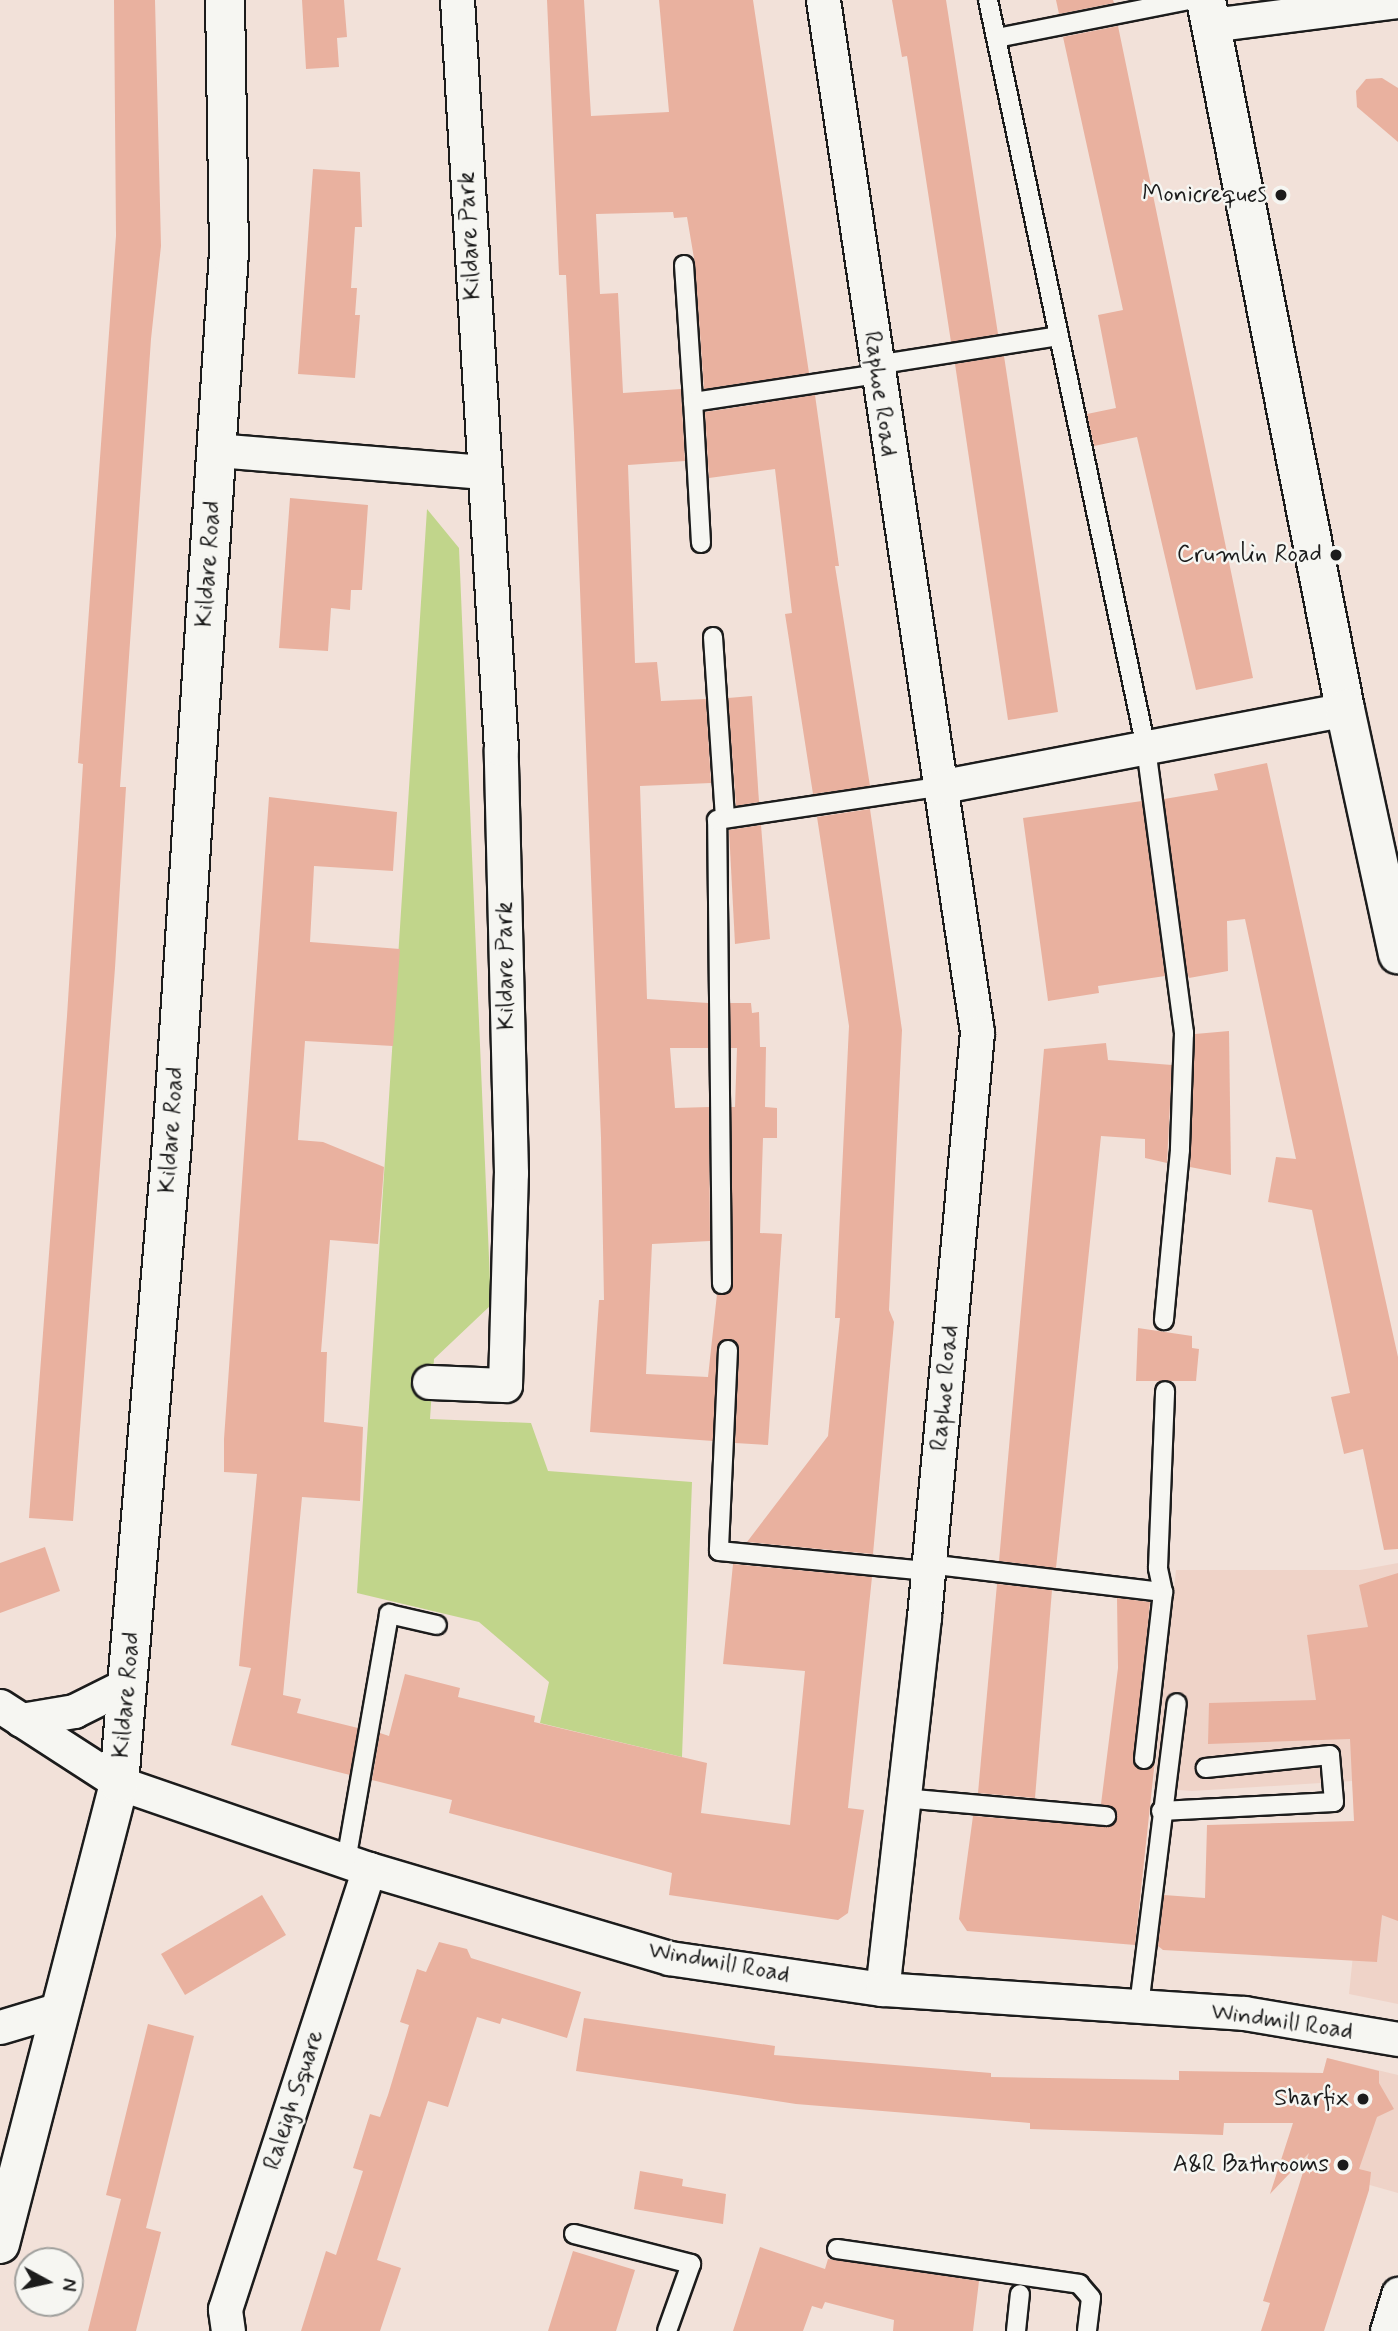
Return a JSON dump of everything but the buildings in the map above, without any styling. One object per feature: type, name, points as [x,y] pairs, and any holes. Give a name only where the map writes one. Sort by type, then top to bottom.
[{"type":"street","name":"Kildare Road","points":[[0,2244],[10,2163],[60,2009],[119,1783],[173,1116],[229,253],[225,0]]},
{"type":"street","name":"Kildare Park","points":[[429,1382],[505,1385],[511,1173],[502,763],[482,472],[457,0]]},
{"type":"street","name":"Raphoe Road","points":[[823,0],[938,787],[977,1032],[928,1567],[882,1989]]},
{"type":"street","points":[[1398,1],[1202,8],[1345,709],[1398,954]]},
{"type":"street","points":[[216,450],[482,472]]},
{"type":"street","points":[[938,787],[1345,709]]},
{"type":"street","points":[[10,1713],[74,1711],[128,1684]]},
{"type":"street","name":"Windmill Road","points":[[10,1713],[119,1783],[357,1865],[669,1958],[882,1989],[1244,2013],[1398,2039]]},
{"type":"street","name":"Raleigh Square","points":[[228,2331],[225,2309],[357,1865]]},
{"type":"street","points":[[0,2027],[60,2009]]},
{"type":"street","points":[[1387,2331],[1398,2294]]},
{"type":"lane","points":[[988,0],[1146,748],[1184,1033],[1180,1150],[1164,1320]]},
{"type":"lane","points":[[997,38],[1202,8]]},
{"type":"lane","points":[[684,265],[701,543]]},
{"type":"lane","points":[[693,402],[1059,336]]},
{"type":"lane","points":[[713,637],[725,818]]},
{"type":"lane","points":[[722,1284],[718,820],[938,787]]},
{"type":"lane","points":[[728,1350],[719,1551],[928,1567],[1163,1592]]},
{"type":"lane","points":[[1144,1759],[1163,1592],[1158,1568],[1165,1391]]},
{"type":"lane","points":[[357,1865],[389,1614],[437,1625]]},
{"type":"lane","points":[[1139,2006],[1161,1811],[1177,1703]]},
{"type":"lane","points":[[1161,1811],[1334,1802],[1330,1755],[1206,1768]]},
{"type":"lane","points":[[903,1797],[1106,1816]]},
{"type":"lane","points":[[574,2234],[691,2264],[667,2331]]},
{"type":"lane","points":[[836,2249],[1079,2284],[1091,2298],[1087,2331]]},
{"type":"lane","points":[[1016,2331],[1020,2294]]},
{"type":"shaded area","points":[[1398,1563],[1398,2004],[1349,1994],[1361,1877],[1352,1781],[1192,1791],[1153,1788],[1176,1570],[1360,1570]]},
{"type":"shaded area","points":[[1327,2058],[1398,2075],[1398,2193],[1292,2163],[1307,2133]]},
{"type":"green space","points":[[427,509],[459,548],[491,1305],[434,1359],[430,1419],[531,1423],[548,1471],[692,1482],[682,1757],[540,1723],[549,1682],[479,1622],[357,1593]]},
{"type":"place","name":"Monicreques","points":[[1281,195]]},
{"type":"place","name":"Crumlin Road","points":[[1336,555]]},
{"type":"place","name":"Sharfix","points":[[1363,2099]]},
{"type":"place","name":"A&R Bathrooms","points":[[1343,2165]]}]
